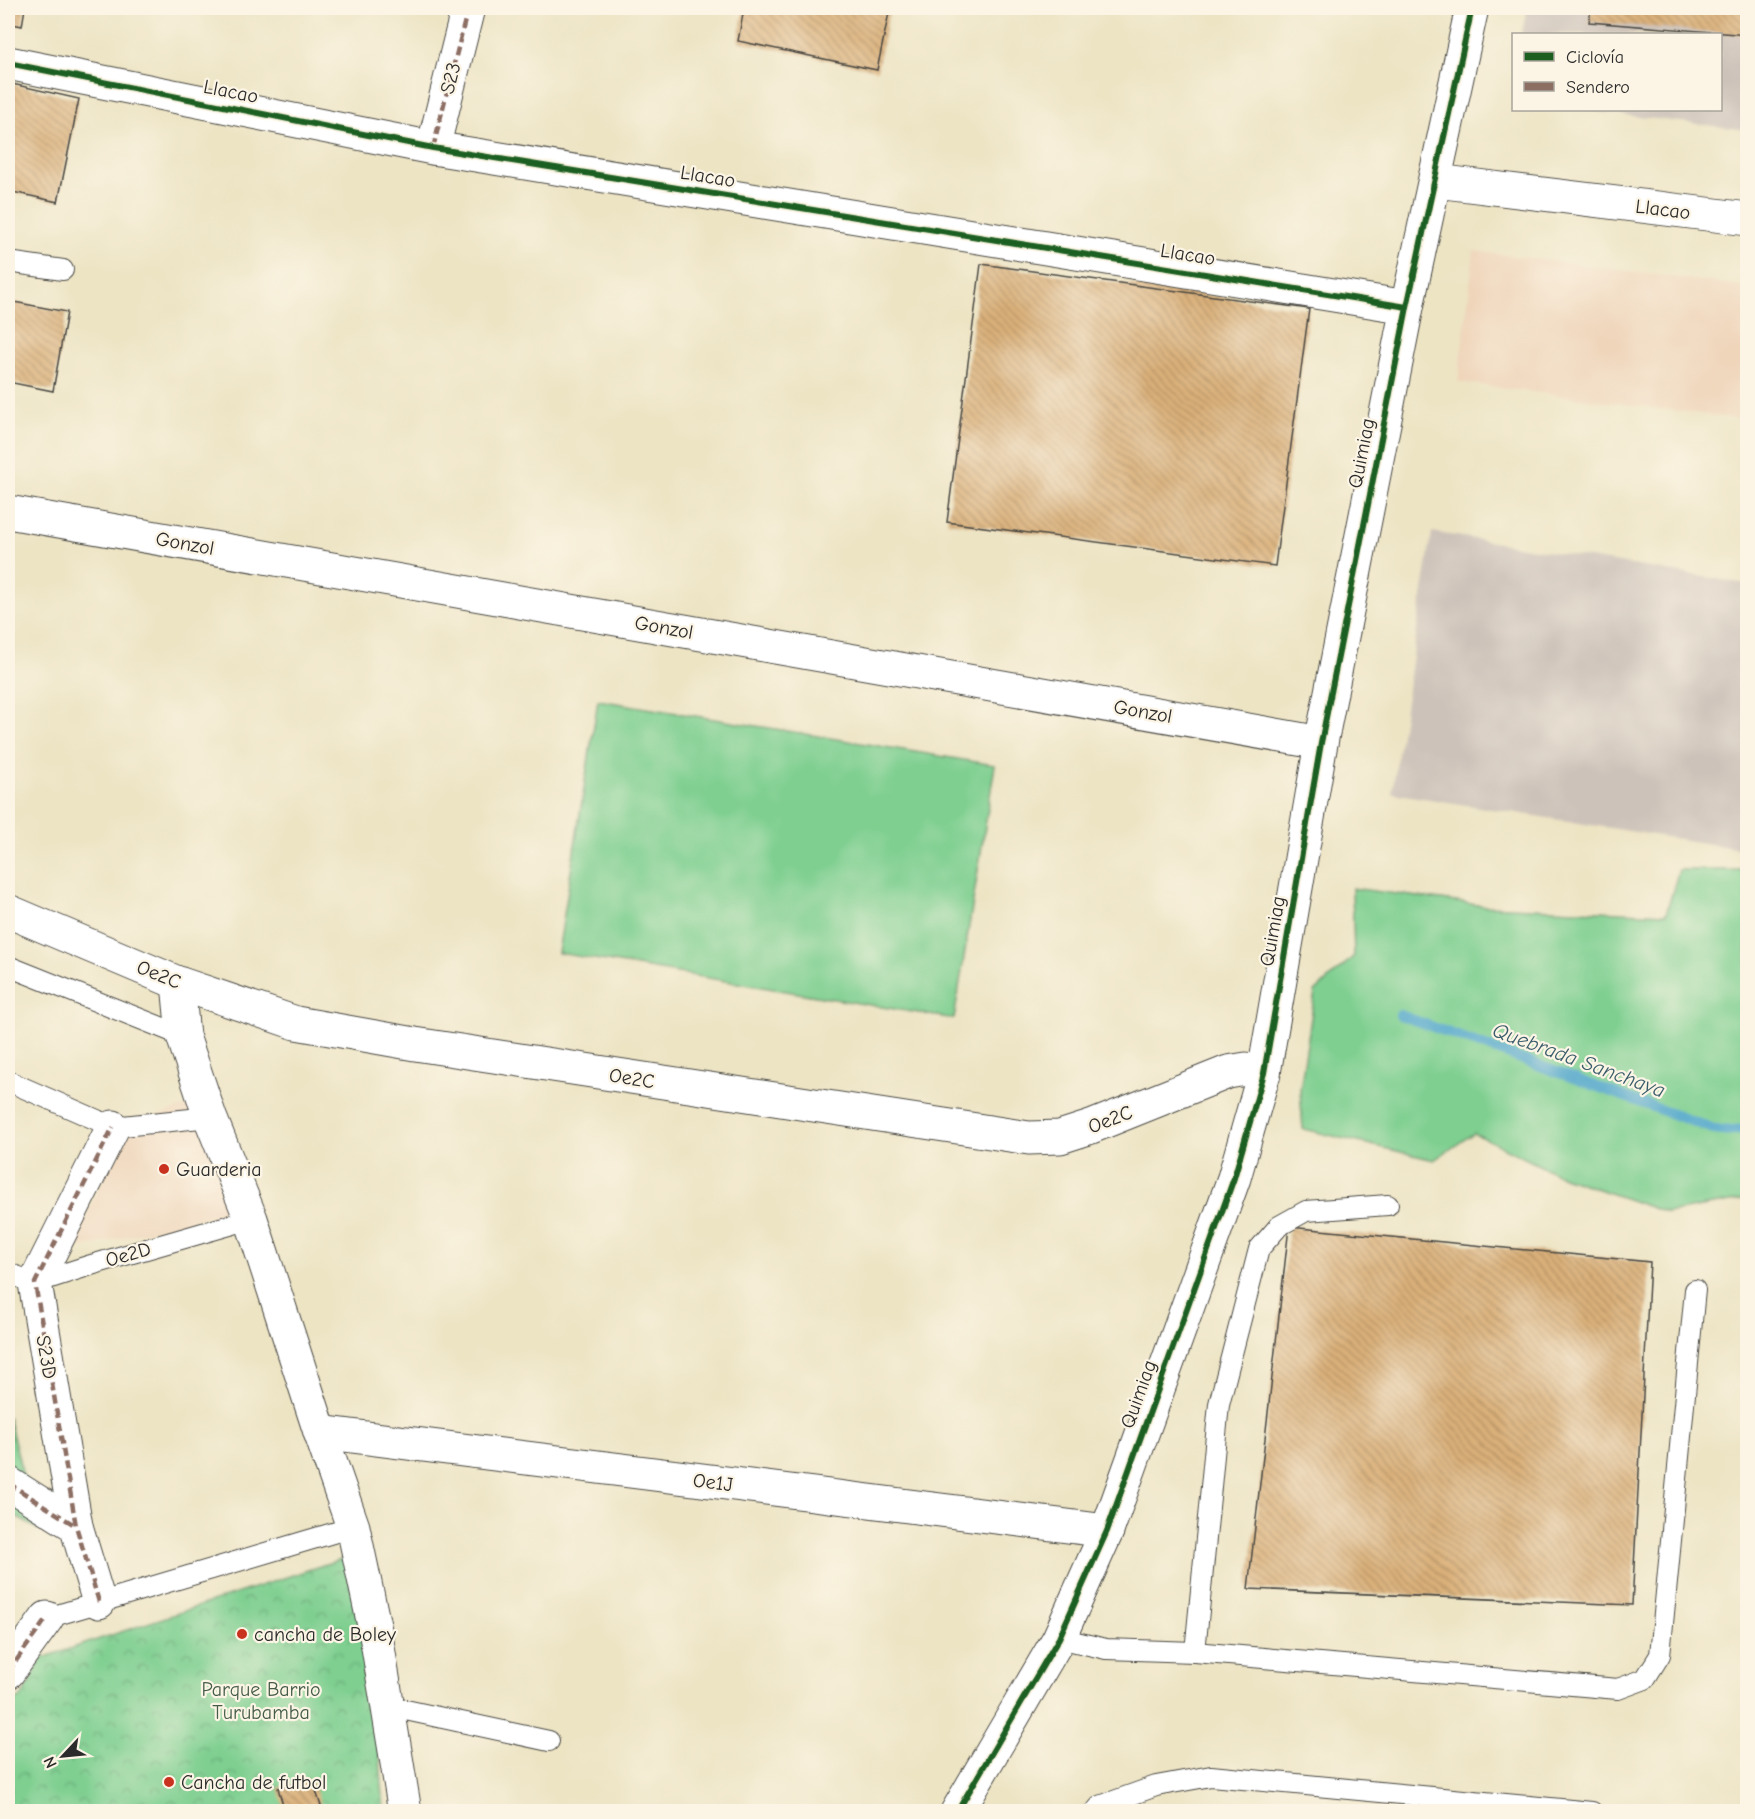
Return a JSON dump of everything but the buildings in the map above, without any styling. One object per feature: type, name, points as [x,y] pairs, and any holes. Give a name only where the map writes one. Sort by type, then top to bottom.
[{"type":"street","name":"S23","points":[[433,148],[468,8]]},
{"type":"street","name":"Quimiag","points":[[957,1812],[1059,1638],[1107,1531],[1233,1178],[1264,1073],[1321,743],[1407,307],[1472,8]]},
{"type":"street","name":"Llacao","points":[[8,63],[433,148],[1407,307]]},
{"type":"street","name":"Llacao","points":[[1436,181],[1748,219]]},
{"type":"street","name":"Gonzol","points":[[8,512],[1321,743]]},
{"type":"street","name":"Oe2C","points":[[8,911],[178,983],[296,1023],[415,1044],[1029,1138],[1060,1137],[1091,1127],[1228,1072],[1246,1070],[1264,1073]]},
{"type":"street","points":[[178,983],[183,1036],[210,1117],[251,1219],[353,1527],[376,1635],[405,1812]]},
{"type":"street","points":[[21,1278],[114,1127]]},
{"type":"street","name":"S23D","points":[[21,1278],[76,1526],[99,1602]]},
{"type":"street","name":"Oe1J","points":[[320,1432],[1107,1531]]},
{"type":"street","points":[[8,1483],[76,1526]]},
{"type":"street","points":[[8,1672],[47,1618]]},
{"type":"lane","points":[[8,262],[63,270]]},
{"type":"lane","points":[[8,966],[183,1036]]},
{"type":"lane","points":[[8,1081],[114,1127],[210,1117]]},
{"type":"lane","points":[[1195,1652],[1220,1404],[1260,1249],[1279,1226],[1306,1211],[1388,1206]]},
{"type":"lane","name":"Oe2D","points":[[21,1278],[91,1265],[251,1219]]},
{"type":"lane","points":[[1059,1638],[1106,1648],[1195,1652],[1618,1689],[1645,1679],[1660,1655],[1695,1290]]},
{"type":"lane","points":[[47,1618],[353,1527]]},
{"type":"lane","points":[[387,1706],[549,1741]]},
{"type":"lane","points":[[1095,1812],[1100,1806],[1156,1786],[1212,1776],[1592,1812]]},
{"type":"shaded area","points":[[1528,8],[1747,8],[1747,130],[1589,111],[1722,111],[1722,33],[1521,33]]},
{"type":"shaded area","points":[[1474,251],[1747,287],[1747,420],[1458,382]]},
{"type":"shaded area","points":[[1432,532],[1747,584],[1747,850],[1392,793]]},
{"type":"shaded area","name":"Guarderia","points":[[199,1102],[233,1211],[71,1250],[127,1126]]},
{"type":"green space","points":[[598,700],[995,765],[954,1019],[558,953]]},
{"type":"green space","points":[[1679,870],[1747,870],[1747,1199],[1667,1213],[1563,1177],[1474,1133],[1434,1160],[1303,1129],[1300,1090],[1315,992],[1354,956],[1352,888],[1486,906],[1666,914]]},
{"type":"green space","points":[[8,1417],[37,1529],[8,1512]]},
{"type":"green space","name":"Parque Barrio Turubamba","points":[[347,1557],[378,1730],[384,1811],[8,1811],[8,1707],[22,1696],[42,1658]]},
{"type":"waterway","name":"Quebrada Sanchaya","points":[[1400,1015],[1719,1131],[1748,1129]]},
{"type":"marked path","points":[[433,148],[468,8]]},
{"type":"marked path","points":[[99,1602],[76,1526],[35,1283],[113,1127]]},
{"type":"marked path","points":[[8,1483],[76,1526]]},
{"type":"marked path","points":[[8,1672],[47,1618]]},
{"type":"cycle path","points":[[957,1812],[1059,1638],[1107,1531],[1234,1178],[1264,1073],[1321,743],[1407,307],[1472,8]]},
{"type":"cycle path","points":[[8,63],[433,148],[1407,307]]},
{"type":"place","name":"Guarderia","points":[[164,1169]]},
{"type":"place","name":"cancha de Boley","points":[[242,1634]]},
{"type":"place","name":"Cancha de futbol","points":[[169,1782]]}]
